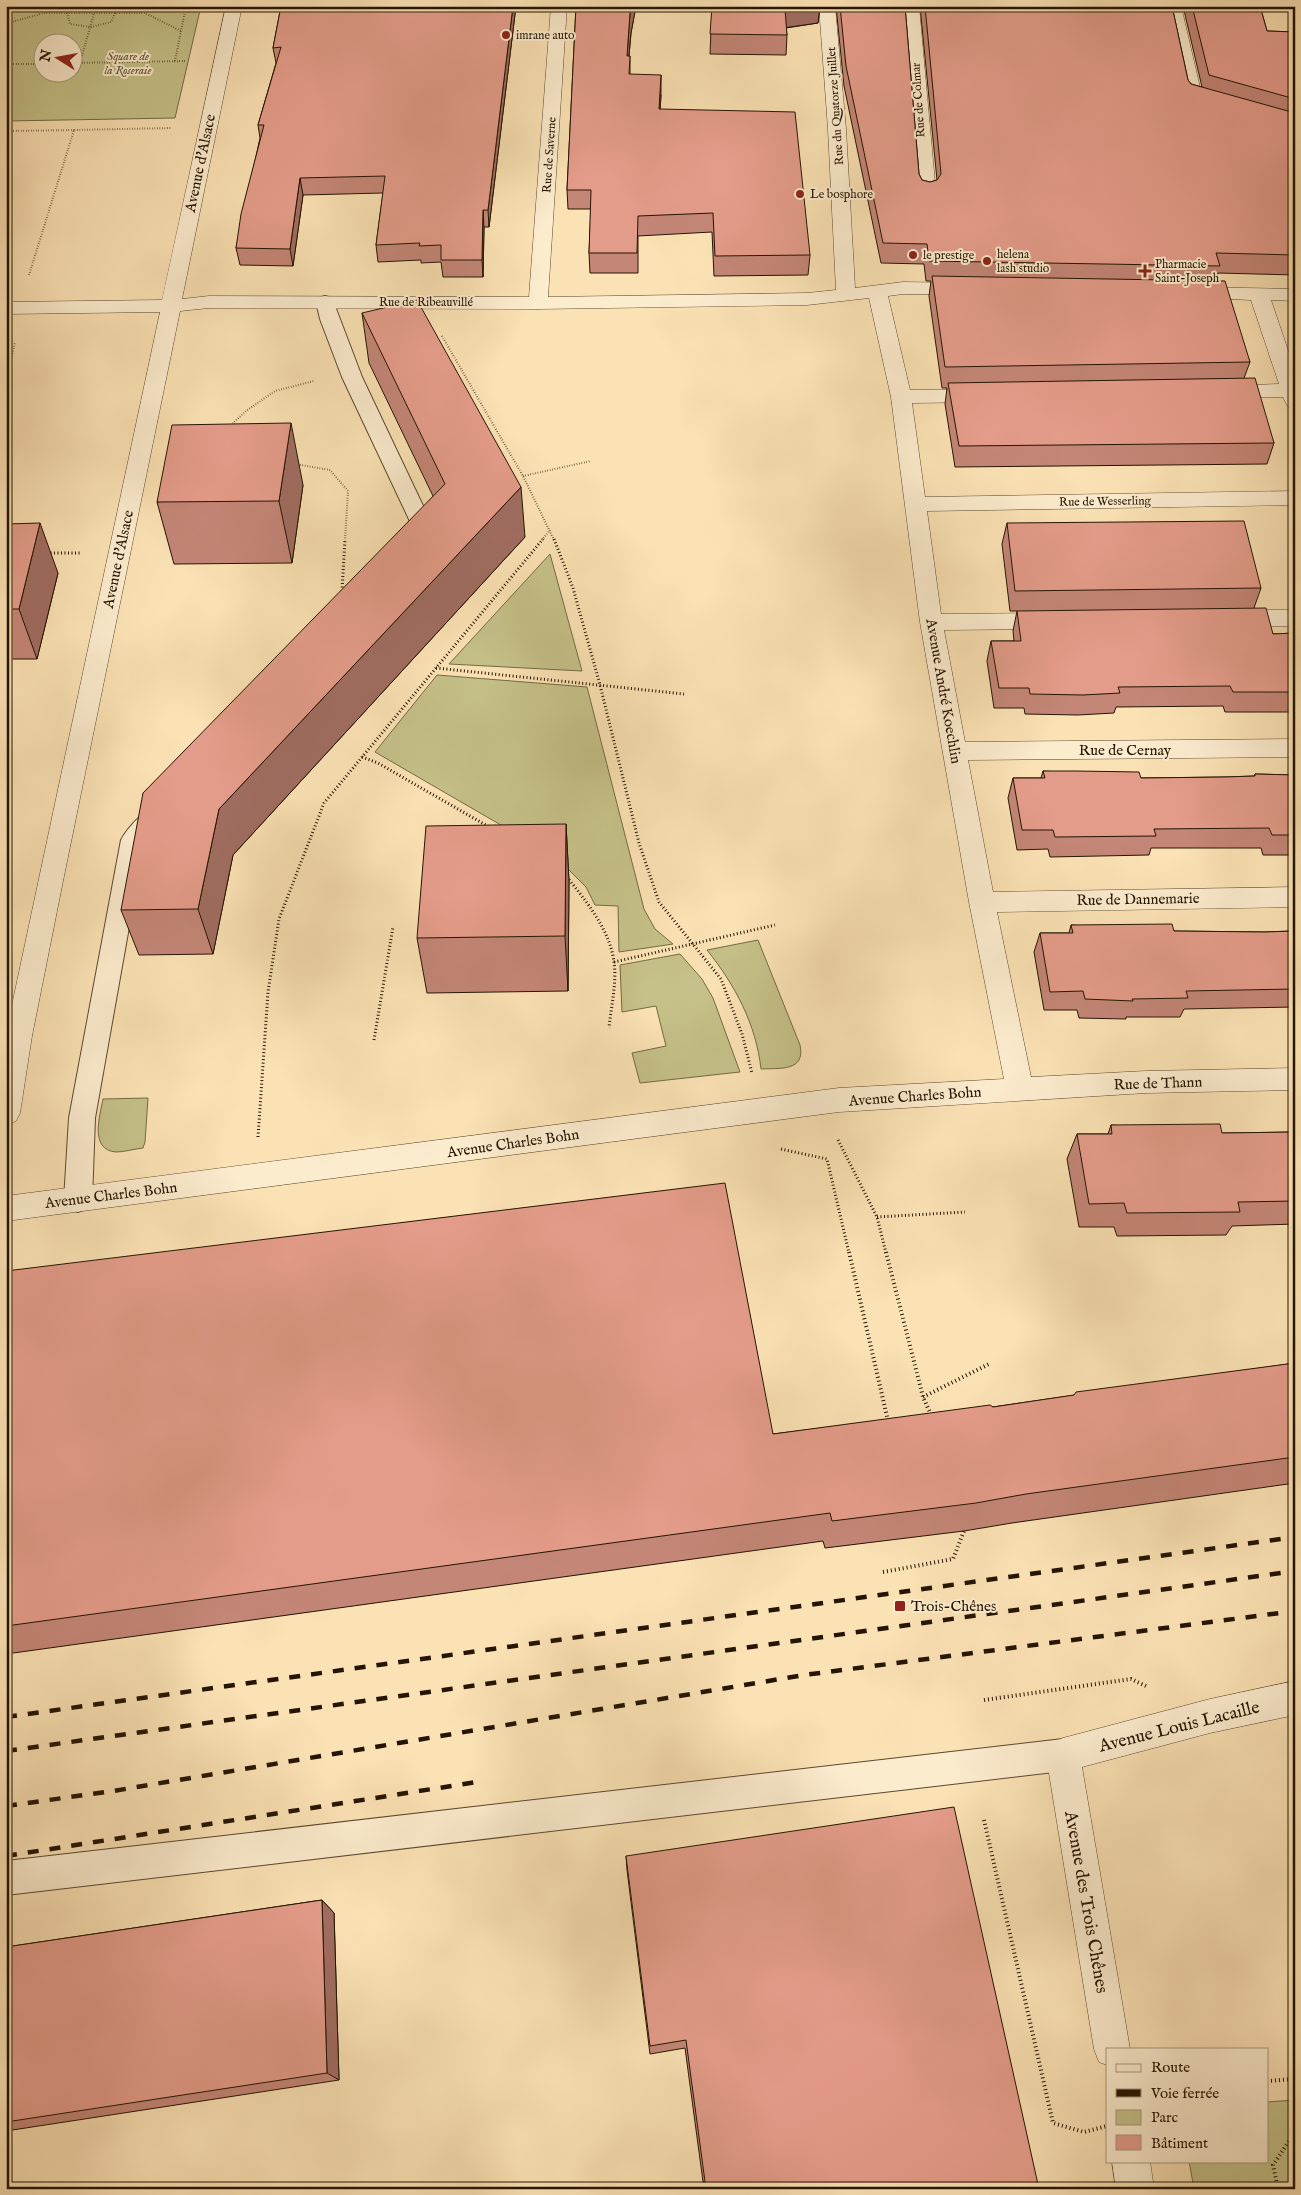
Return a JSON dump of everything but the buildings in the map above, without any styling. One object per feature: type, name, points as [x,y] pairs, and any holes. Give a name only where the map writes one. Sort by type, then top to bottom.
[{"type":"street","name":"Avenue d'Alsace","points":[[6,1112],[28,989],[234,6]]},
{"type":"street","name":"Rue de Saverne","points":[[538,303],[559,6]]},
{"type":"street","name":"Rue du Quatorze Juillet","points":[[827,6],[837,129],[846,296]]},
{"type":"street","name":"Rue de Colmar","points":[[911,6],[926,194]]},
{"type":"street","points":[[1173,6],[1194,99],[1230,110]]},
{"type":"street","name":"Rue de Ribeauvillé","points":[[15,307],[172,306],[209,302],[538,303],[807,299],[903,288],[982,290]]},
{"type":"street","name":"Avenue André Koechlin","points":[[877,291],[901,397],[931,622],[982,902],[1020,1089]]},
{"type":"street","points":[[1171,293],[1295,295]]},
{"type":"street","points":[[1201,392],[1293,394],[1259,294]]},
{"type":"street","points":[[901,397],[1002,396]]},
{"type":"street","name":"Rue de Wesserling","points":[[914,504],[1295,498]]},
{"type":"street","points":[[1207,619],[1295,618]]},
{"type":"street","points":[[931,622],[1070,620]]},
{"type":"street","name":"Rue de Cernay","points":[[955,751],[1295,748]]},
{"type":"street","name":"Rue de Dannemarie","points":[[982,902],[1295,897]]},
{"type":"street","name":"Rue de Thann","points":[[1020,1089],[1146,1082],[1295,1079]]},
{"type":"street","name":"Avenue Charles Bohn","points":[[6,1209],[820,1102],[1020,1089]]},
{"type":"street","name":"Avenue Louis Lacaille","points":[[1063,1755],[1210,1716],[1295,1698]]},
{"type":"street","name":"Avenue des Trois Chênes","points":[[1063,1755],[1112,2048]]},
{"type":"street","points":[[1131,2162],[1135,2189]]},
{"type":"lane","points":[[325,302],[329,319],[352,377],[425,530],[399,558]]},
{"type":"lane","points":[[78,1200],[82,1118],[133,840],[173,798]]},
{"type":"lane","points":[[6,1878],[1063,1755]]},
{"type":"path","points":[[6,27],[13,6]]},
{"type":"path","points":[[68,13],[74,6]]},
{"type":"path","points":[[82,56],[96,6]]},
{"type":"path","points":[[68,13],[70,24],[91,27],[111,22],[115,13],[114,6]]},
{"type":"path","points":[[175,62],[186,6]]},
{"type":"path","points":[[8,23],[44,14],[145,13],[181,31]]},
{"type":"path","points":[[82,63],[222,61]]},
{"type":"path","points":[[6,64],[32,64]]},
{"type":"path","points":[[6,130],[208,128]]},
{"type":"path","points":[[6,383],[15,307],[22,296],[74,130]]},
{"type":"path","points":[[438,329],[523,476],[550,530],[573,588],[600,684],[639,843],[659,902],[721,979],[742,1034],[767,1146],[827,1159],[890,1428]]},
{"type":"path","points":[[228,428],[246,410],[275,391],[317,381],[352,377]]},
{"type":"path","points":[[523,476],[590,461]]},
{"type":"path","points":[[292,464],[330,470],[348,491],[341,600]]},
{"type":"path","points":[[241,1178],[257,1148],[268,992],[279,919],[324,803],[550,530]]},
{"type":"path","points":[[43,553],[118,554]]},
{"type":"path","points":[[436,668],[684,694]]},
{"type":"path","points":[[362,758],[378,763],[496,831]]},
{"type":"path","points":[[565,874],[583,896],[608,941],[614,962],[609,1028]]},
{"type":"path","points":[[614,962],[775,925]]},
{"type":"path","points":[[374,1040],[393,927]]},
{"type":"path","points":[[820,1102],[877,1217],[923,1396],[934,1423]]},
{"type":"path","points":[[877,1217],[965,1212]]},
{"type":"path","points":[[923,1396],[991,1362]]},
{"type":"path","points":[[883,1572],[953,1559],[964,1531]]},
{"type":"path","points":[[984,1700],[1044,1692]]},
{"type":"path","points":[[984,1820],[1054,2122],[1084,2132],[1106,2126]]},
{"type":"path","points":[[1268,2081],[1295,2079]]},
{"type":"path","points":[[1278,2189],[1273,2165],[1295,2132]]},
{"type":"green space","name":"Square de la Roseraie","points":[[6,6],[201,6],[175,118],[6,121]]},
{"type":"green space","points":[[550,554],[582,671],[449,664]]},
{"type":"green space","points":[[437,675],[587,687],[644,909],[655,929],[673,944],[619,952],[618,906],[595,905],[586,887],[556,857],[375,752]]},
{"type":"green space","points":[[758,940],[800,1045],[801,1054],[799,1060],[790,1067],[761,1069],[754,1036],[743,1006],[727,977],[707,950]]},
{"type":"green space","points":[[680,954],[702,979],[713,998],[740,1072],[640,1083],[632,1053],[666,1046],[656,1006],[622,1012],[620,965]]},
{"type":"green space","points":[[148,1098],[143,1148],[116,1152],[108,1150],[102,1145],[98,1131],[103,1099]]},
{"type":"green space","points":[[1295,2100],[1295,2189],[1194,2189],[1189,2162],[1268,2162],[1268,2102]]},
{"type":"railway","points":[[6,1717],[1295,1537]]},
{"type":"railway","points":[[6,1751],[1295,1571]]},
{"type":"railway","points":[[6,1806],[113,1791],[804,1675],[1295,1611]]},
{"type":"railway","points":[[6,1856],[483,1781]]},
{"type":"place","name":"imrane auto","points":[[506,35]]},
{"type":"place","name":"Le bosphore","points":[[800,194]]},
{"type":"place","name":"le prestige","points":[[913,255]]},
{"type":"place","name":"helena lash studio","points":[[987,261]]},
{"type":"place","name":"Pharmacie Saint-Joseph","points":[[1145,271]]},
{"type":"place","name":"Trois-Chênes","points":[[900,1606]]}]
